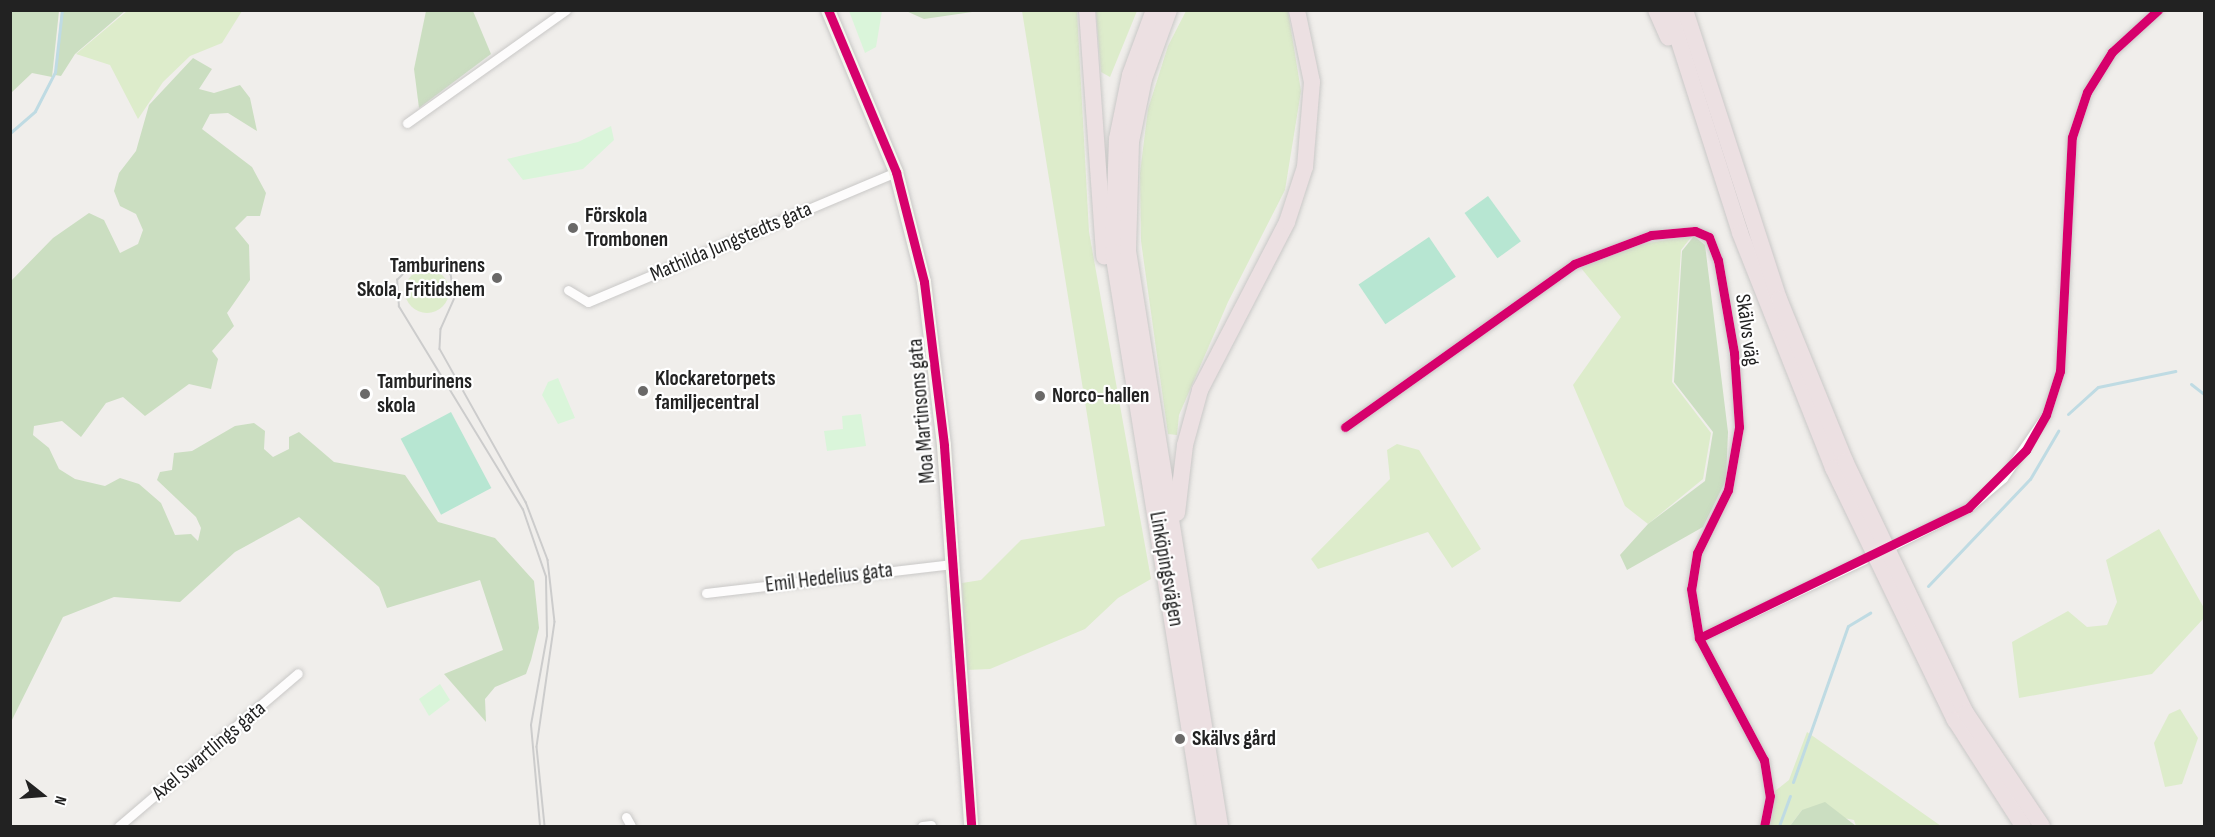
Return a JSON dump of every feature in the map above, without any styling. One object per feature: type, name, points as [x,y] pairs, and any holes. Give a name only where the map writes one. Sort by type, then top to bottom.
[{"type":"highway","points":[[1087,10],[1103,248],[1121,312]]},
{"type":"highway","points":[[1121,312],[1113,213],[1130,106],[1154,10]]},
{"type":"highway","points":[[1168,10],[1130,106],[1127,176],[1128,251],[1175,541]]},
{"type":"highway","points":[[1175,541],[1181,469],[1200,390],[1287,222],[1305,167],[1312,82],[1297,10]]},
{"type":"highway","points":[[1656,10],[1694,93]]},
{"type":"highway","points":[[1669,10],[1694,93],[1763,295],[1833,468],[1955,720],[2023,826]]},
{"type":"highway","points":[[1685,10],[1779,299],[1845,461],[1966,713],[2042,826]]},
{"type":"highway","name":"Linköpingsvägen","points":[[1121,312],[1205,826]]},
{"type":"highway","name":"Linköpingsvägen","points":[[1175,541],[1220,826]]},
{"type":"street","points":[[407,123],[566,10]]},
{"type":"street","name":"Moa Martinsons gata","points":[[828,10],[896,172],[936,351],[971,826]]},
{"type":"street","points":[[1894,545],[1968,508],[1995,486],[2026,450],[2046,415],[2060,371],[2072,137],[2087,92],[2112,52],[2158,10]]},
{"type":"street","name":"Mathilda Jungstedts gata","points":[[568,290],[588,302],[896,172]]},
{"type":"street","name":"Skälvs väg","points":[[1345,427],[1574,264],[1651,235],[1695,231],[1709,237],[1718,260],[1734,353],[1739,427],[1728,490],[1697,553],[1691,589],[1699,638],[1764,760],[1770,796],[1764,826]]},
{"type":"street","points":[[1699,638],[1863,560]]},
{"type":"street","name":"Emil Hedelius gata","points":[[706,593],[952,564]]},
{"type":"street","name":"Axel Swartlings gata","points":[[119,826],[298,673]]},
{"type":"street","points":[[626,817],[631,826]]},
{"type":"green space","points":[[11,10],[59,11],[52,77],[32,73],[11,93]]},
{"type":"green space","points":[[61,11],[125,11],[75,54],[61,76],[55,75]]},
{"type":"green space","points":[[127,11],[242,11],[222,43],[190,56],[163,82],[138,119],[110,65],[76,54]]},
{"type":"green space","points":[[426,11],[473,11],[491,54],[419,108],[414,69]]},
{"type":"green space","points":[[849,11],[882,11],[876,47],[865,53]]},
{"type":"green space","points":[[906,11],[979,11],[924,19]]},
{"type":"green space","points":[[1022,11],[1077,11],[1089,232],[1151,579],[1118,598],[1085,629],[990,669],[967,670],[962,583],[981,580],[1021,540],[1105,526]]},
{"type":"green space","points":[[1096,11],[1137,11],[1110,77],[1101,72]]},
{"type":"green space","points":[[1186,11],[1288,11],[1301,91],[1285,190],[1228,302],[1179,415],[1177,435],[1168,434],[1141,241],[1140,173],[1148,109],[1168,46]]},
{"type":"green space","points":[[193,58],[212,69],[199,89],[214,93],[240,85],[250,98],[257,131],[228,113],[210,114],[202,129],[252,167],[266,193],[260,216],[247,216],[235,228],[249,245],[250,280],[227,313],[234,326],[212,351],[218,359],[211,389],[189,384],[145,416],[123,397],[106,403],[81,437],[62,421],[34,426],[33,435],[49,448],[59,469],[75,479],[105,486],[120,478],[139,484],[161,503],[175,535],[191,534],[198,541],[201,528],[196,517],[157,480],[160,472],[172,470],[174,453],[192,451],[235,426],[254,423],[265,431],[264,449],[273,457],[289,449],[289,437],[299,432],[334,462],[405,475],[438,522],[495,538],[534,581],[539,628],[531,660],[526,674],[495,687],[485,699],[486,722],[444,674],[503,650],[480,580],[387,608],[379,587],[299,517],[235,552],[180,602],[114,597],[63,617],[11,722],[11,281],[53,238],[89,213],[104,220],[120,253],[138,244],[143,230],[136,214],[120,206],[114,191],[119,173],[136,151],[149,105]]},
{"type":"green space","points":[[611,126],[614,140],[583,169],[523,180],[507,159],[578,142]]},
{"type":"green space","points":[[1488,196],[1521,241],[1497,258],[1465,213]]},
{"type":"green space","points":[[1692,236],[1681,250],[1672,382],[1711,433],[1703,479],[1648,524],[1625,506],[1573,385],[1621,317],[1581,268],[1622,247]]},
{"type":"green space","points":[[1694,236],[1705,245],[1728,432],[1726,480],[1703,527],[1627,570],[1620,555],[1648,524],[1705,481],[1713,432],[1674,382],[1682,251]]},
{"type":"green space","points":[[1429,237],[1456,277],[1385,324],[1359,285]]},
{"type":"green space","points":[[427,269],[436,270],[443,275],[448,282],[448,300],[443,307],[436,312],[427,313],[418,312],[411,307],[406,300],[405,291],[406,282],[411,275],[418,270]]},
{"type":"green space","points":[[558,378],[575,418],[558,424],[542,395],[548,382]]},
{"type":"green space","points":[[451,412],[491,488],[441,515],[401,439]]},
{"type":"green space","points":[[861,414],[866,446],[827,451],[824,431],[843,429],[842,416]]},
{"type":"green space","points":[[1397,444],[1419,450],[1481,549],[1452,568],[1428,532],[1318,569],[1311,559],[1390,479],[1387,450]]},
{"type":"green space","points":[[2159,529],[2204,608],[2204,618],[2152,674],[2019,698],[2012,642],[2068,611],[2087,627],[2107,625],[2117,602],[2106,560]]},
{"type":"green space","points":[[440,684],[450,700],[429,716],[419,699]]},
{"type":"green space","points":[[2180,709],[2198,738],[2182,784],[2165,787],[2154,743],[2169,714]]},
{"type":"green space","points":[[1807,732],[1941,826],[1856,826],[1854,820],[1802,810],[1790,826],[1769,826],[1775,791],[1789,780]]},
{"type":"green space","points":[[1825,802],[1856,826],[1790,826],[1802,810]]},
{"type":"waterway","points":[[10,133],[35,111],[55,72],[62,10]]},
{"type":"waterway","points":[[2068,414],[2098,387],[2175,371]]},
{"type":"waterway","points":[[2191,384],[2204,394]]},
{"type":"waterway","points":[[1928,586],[2030,479],[2058,431]]},
{"type":"waterway","points":[[1793,782],[1848,626],[1870,613]]},
{"type":"waterway","points":[[1779,826],[1790,796]]},
{"type":"tram line","points":[[540,826],[531,725],[547,636],[546,577],[523,510],[399,307],[397,280],[415,262],[436,262],[451,274],[455,298],[441,329],[440,349],[526,502],[548,560],[555,622],[537,747],[545,826]]},
{"type":"cycle path","points":[[828,10],[896,172],[924,282],[944,446],[971,826]]},
{"type":"cycle path","points":[[1699,638],[1968,508],[2026,450],[2046,415],[2060,371],[2072,137],[2087,92],[2112,52],[2158,10]]},
{"type":"cycle path","points":[[1345,427],[1574,264],[1651,235],[1695,231],[1709,237],[1718,260],[1734,353],[1739,427],[1728,490],[1697,553],[1691,589],[1699,638],[1764,760],[1770,796],[1764,826]]},
{"type":"place","name":"Förskola Trombonen","points":[[573,228]]},
{"type":"place","name":"Tamburinens Skola, Fritidshem","points":[[497,278]]},
{"type":"place","name":"Klockaretorpets familjecentral","points":[[643,391]]},
{"type":"place","name":"Tamburinens skola","points":[[365,394]]},
{"type":"place","name":"Norco-hallen","points":[[1040,396]]},
{"type":"place","name":"Skälvs gård","points":[[1180,739]]}]
